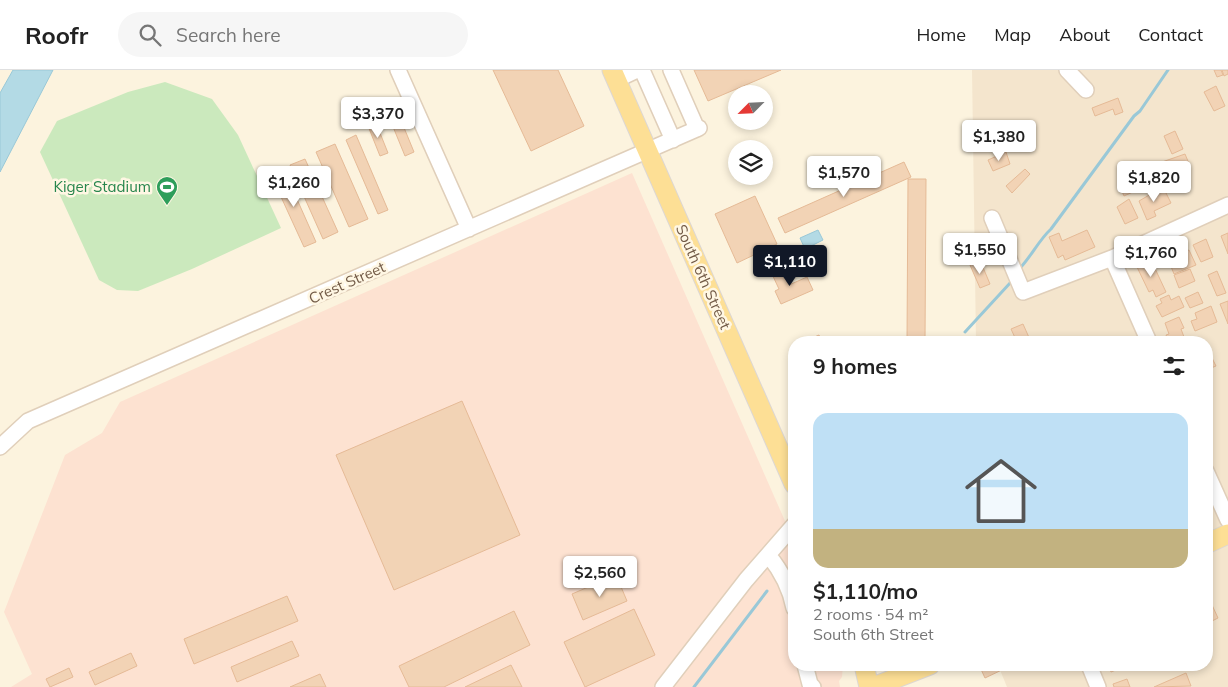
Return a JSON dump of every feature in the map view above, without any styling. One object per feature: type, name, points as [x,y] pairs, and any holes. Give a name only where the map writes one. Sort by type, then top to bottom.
[{"type":"main road","name":"South 6th Street","points":[[614,75],[788,470]]},
{"type":"main road","points":[[1213,541],[1228,534]]},
{"type":"main road","points":[[866,671],[871,687],[913,671]]},
{"type":"street","points":[[398,70],[469,230]]},
{"type":"street","points":[[614,75],[637,70]]},
{"type":"street","points":[[642,70],[673,140]]},
{"type":"street","name":"Crest Street","points":[[0,446],[28,421],[698,129],[671,70]]},
{"type":"street","points":[[1067,70],[1086,90]]},
{"type":"street","points":[[992,218],[1023,292],[1112,258],[1228,206]]},
{"type":"street","points":[[1112,258],[1146,336]]},
{"type":"street","points":[[1213,487],[1228,520]]},
{"type":"street","points":[[663,687],[746,580],[788,532]]},
{"type":"street","points":[[769,556],[782,573],[788,587]]},
{"type":"street","points":[[1091,671],[1098,687]]},
{"type":"shaded area","points":[[972,70],[1228,70],[1228,687],[1007,687],[1000,671],[1213,671],[1213,336],[976,336]]},
{"type":"shaded area","points":[[632,173],[788,525],[788,671],[842,671],[842,677],[839,681],[840,687],[11,687],[32,674],[4,612],[65,455],[102,433],[120,402]]},
{"type":"green space","name":"Kiger Stadium","points":[[165,82],[212,99],[238,135],[281,228],[192,269],[138,291],[117,290],[99,280],[40,152],[57,121],[128,92]]},
{"type":"water","points":[[13,70],[53,70],[0,172],[0,93]]},
{"type":"water","points":[[818,230],[823,240],[805,249],[800,238]]},
{"type":"building","points":[[493,70],[558,70],[584,126],[531,151]]},
{"type":"building","points":[[694,70],[781,70],[746,85],[728,85],[728,93],[708,101]]},
{"type":"building","points":[[1214,70],[1221,70],[1223,75],[1217,77]]},
{"type":"building","points":[[1222,70],[1228,70],[1228,74],[1224,76]]},
{"type":"building","points":[[1216,86],[1225,106],[1214,111],[1204,92]]},
{"type":"building","points":[[1118,98],[1123,112],[1115,115],[1113,109],[1095,116],[1092,108]]},
{"type":"building","points":[[398,113],[414,152],[405,156],[389,117]]},
{"type":"building","points":[[376,123],[388,153],[380,156],[368,126]]},
{"type":"building","points":[[1175,131],[1183,149],[1172,154],[1164,136]]},
{"type":"building","points":[[356,135],[388,210],[378,214],[346,140]]},
{"type":"building","points":[[335,144],[368,219],[349,227],[316,152]]},
{"type":"building","points":[[1006,152],[1010,164],[993,171],[988,160]]},
{"type":"building","points":[[1185,154],[1190,166],[1167,175],[1162,162]]},
{"type":"building","points":[[305,159],[338,232],[323,239],[290,165]]},
{"type":"building","points":[[904,162],[911,177],[785,233],[778,218]]},
{"type":"building","points":[[1025,169],[1030,174],[1012,193],[1006,186]]},
{"type":"building","points":[[284,170],[316,242],[304,247],[271,175]]},
{"type":"building","points":[[908,179],[926,179],[925,336],[907,336]]},
{"type":"building","points":[[1130,179],[1135,191],[1124,196],[1119,184]]},
{"type":"building","points":[[1163,187],[1171,203],[1154,211],[1156,216],[1147,220],[1139,201]]},
{"type":"building","points":[[755,196],[777,244],[737,263],[715,214]]},
{"type":"building","points":[[1129,199],[1138,218],[1125,224],[1117,207]]},
{"type":"building","points":[[1087,230],[1095,247],[1065,260],[1063,255],[1058,258],[1049,237],[1059,233],[1062,241]]},
{"type":"building","points":[[1228,233],[1228,254],[1221,236]]},
{"type":"building","points":[[982,234],[987,246],[971,253],[968,247],[974,245],[971,239]]},
{"type":"building","points":[[1206,239],[1213,257],[1201,262],[1193,245]]},
{"type":"building","points":[[990,250],[994,259],[981,265],[976,256]]},
{"type":"building","points":[[1189,250],[1196,265],[1174,274],[1168,259]]},
{"type":"building","points":[[1151,260],[1166,292],[1156,297],[1153,290],[1149,292],[1137,267]]},
{"type":"building","points":[[976,262],[978,267],[982,265],[990,284],[980,288],[970,265]]},
{"type":"building","points":[[781,268],[789,285],[807,277],[813,290],[781,304],[775,291],[779,289],[771,272]]},
{"type":"building","points":[[1190,269],[1195,281],[1179,288],[1174,275]]},
{"type":"building","points":[[1217,271],[1226,293],[1217,296],[1208,275]]},
{"type":"building","points":[[1198,292],[1203,303],[1190,308],[1185,298]]},
{"type":"building","points":[[1169,295],[1171,300],[1179,296],[1184,307],[1162,317],[1156,306],[1162,303],[1160,299]]},
{"type":"building","points":[[1228,301],[1228,324],[1220,304]]},
{"type":"building","points":[[1211,306],[1217,322],[1195,331],[1191,321],[1197,319],[1195,313]]},
{"type":"building","points":[[1179,317],[1184,328],[1181,329],[1184,336],[1166,336],[1169,334],[1165,323]]},
{"type":"building","points":[[1023,324],[1028,336],[1014,336],[1011,329]]},
{"type":"building","points":[[462,401],[520,535],[394,590],[336,455]]},
{"type":"building","points":[[616,575],[627,601],[583,620],[572,594]]},
{"type":"building","points":[[287,596],[298,621],[194,664],[184,639]]},
{"type":"building","points":[[1213,607],[1218,618],[1213,620]]},
{"type":"building","points":[[634,609],[655,655],[585,687],[564,642]]},
{"type":"building","points":[[514,611],[530,645],[444,687],[409,687],[399,666]]},
{"type":"building","points":[[292,641],[299,656],[237,682],[231,667]]},
{"type":"building","points":[[131,653],[137,666],[95,685],[89,672]]},
{"type":"building","points":[[511,665],[522,687],[465,687]]},
{"type":"building","points":[[69,668],[73,677],[50,687],[46,679]]},
{"type":"building","points":[[982,671],[1000,671],[985,678]]},
{"type":"building","points":[[1186,673],[1191,686],[1154,687]]},
{"type":"building","points":[[320,674],[326,687],[290,687]]},
{"type":"building","points":[[1127,679],[1130,687],[1114,687],[1113,684]]},
{"type":"waterway","points":[[1021,267],[1134,116],[1140,111],[1168,70]]},
{"type":"waterway","points":[[965,332],[1011,282]]},
{"type":"waterway","points":[[694,687],[767,591]]},
{"type":"place","name":"Kiger Stadium","points":[[167,206]]}]
